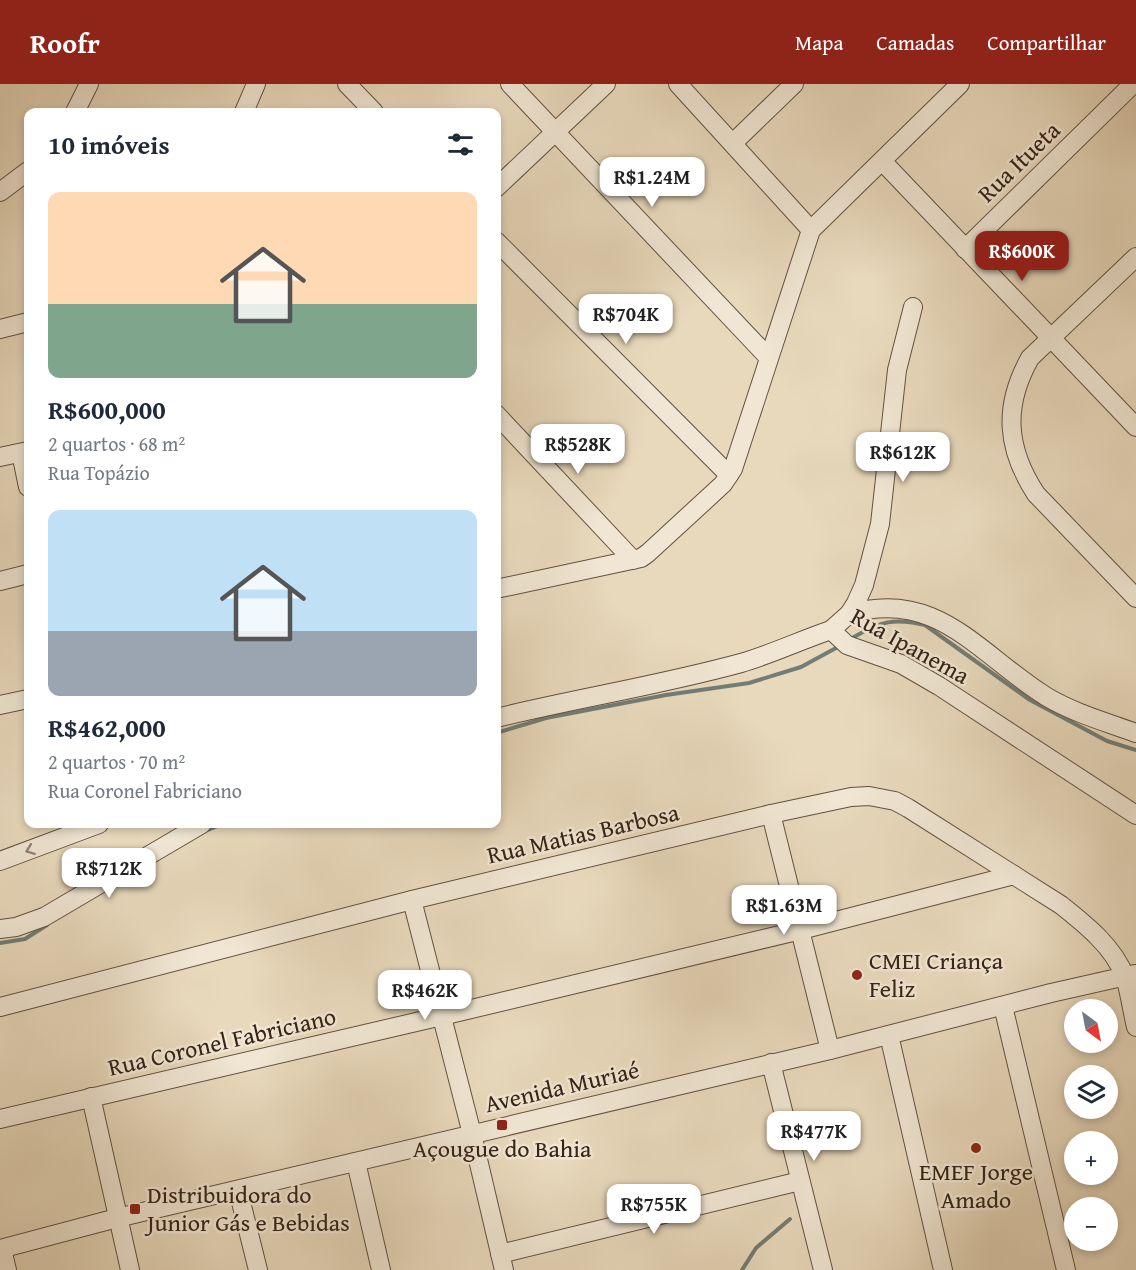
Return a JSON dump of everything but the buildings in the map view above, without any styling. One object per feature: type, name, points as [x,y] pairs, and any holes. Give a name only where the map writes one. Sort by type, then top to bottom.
[{"type":"street","points":[[77,108],[89,84]]},
{"type":"street","points":[[346,84],[370,108]]},
{"type":"street","points":[[510,84],[768,357]]},
{"type":"street","points":[[501,183],[606,84]]},
{"type":"street","points":[[678,84],[811,230]]},
{"type":"street","points":[[733,143],[794,84]]},
{"type":"street","points":[[501,588],[633,560],[648,553],[723,484],[729,475],[811,230],[960,84]]},
{"type":"street","name":"Rua Itueta","points":[[965,249],[1133,84]]},
{"type":"street","points":[[246,108],[255,85]]},
{"type":"street","points":[[882,161],[1136,428]]},
{"type":"street","points":[[0,192],[24,174]]},
{"type":"street","points":[[501,246],[729,475]]},
{"type":"street","points":[[1136,257],[1030,358],[1019,377],[1012,399],[1011,427],[1023,474],[1036,494],[1136,598]]},
{"type":"street","points":[[831,630],[849,614],[864,585],[880,524],[897,370],[913,307]]},
{"type":"street","points":[[0,329],[24,323]]},
{"type":"street","points":[[501,419],[633,560]]},
{"type":"street","points":[[0,458],[24,452]]},
{"type":"street","points":[[0,581],[24,575]]},
{"type":"street","points":[[849,614],[866,609],[889,608],[925,614],[947,625],[1047,697],[1073,710],[1136,733]]},
{"type":"street","name":"Rua Ipanema","points":[[501,717],[744,662],[831,630],[847,645],[901,664],[939,686],[1136,815]]},
{"type":"street","points":[[0,705],[24,700]]},
{"type":"street","name":"Rua Matias Barbosa","points":[[0,1007],[412,900],[771,814],[851,797],[882,797],[908,808],[1014,875],[1082,922],[1130,975],[1136,1028]]},
{"type":"street","points":[[771,814],[830,1050]]},
{"type":"street","points":[[0,861],[88,828]]},
{"type":"street","points":[[0,929],[16,927],[44,916],[195,828]]},
{"type":"street","name":"Rua Coronel Fabriciano","points":[[0,1119],[801,930],[1014,875]]},
{"type":"street","points":[[412,900],[502,1262],[800,1181]]},
{"type":"street","name":"Avenida Muriaé","points":[[1,1249],[117,1218],[830,1050],[1130,975]]},
{"type":"street","points":[[1003,1006],[1066,1270]]},
{"type":"street","points":[[890,1035],[943,1270]]},
{"type":"street","points":[[771,1063],[823,1270]]},
{"type":"street","points":[[91,1097],[130,1270]]},
{"type":"street","points":[[356,1162],[381,1270]]},
{"type":"street","points":[[238,1190],[258,1270]]},
{"type":"street","points":[[1,1249],[7,1270]]},
{"type":"waterway","points":[[854,637],[872,627],[888,622],[925,625],[1030,700],[1107,741],[1136,750]]},
{"type":"waterway","points":[[501,732],[546,718],[666,695],[749,683],[801,667],[836,648]]},
{"type":"waterway","points":[[205,831],[213,828]]},
{"type":"waterway","points":[[0,943],[25,939],[47,925]]},
{"type":"waterway","points":[[742,1270],[756,1248],[790,1219]]},
{"type":"place","name":"CMEI Criança Feliz","points":[[857,975]]},
{"type":"place","name":"Açougue do Bahia","points":[[502,1125]]},
{"type":"place","name":"EMEF Jorge Amado","points":[[976,1148]]},
{"type":"place","name":"Distribuidora do Junior Gás e Bebidas","points":[[135,1209]]}]
